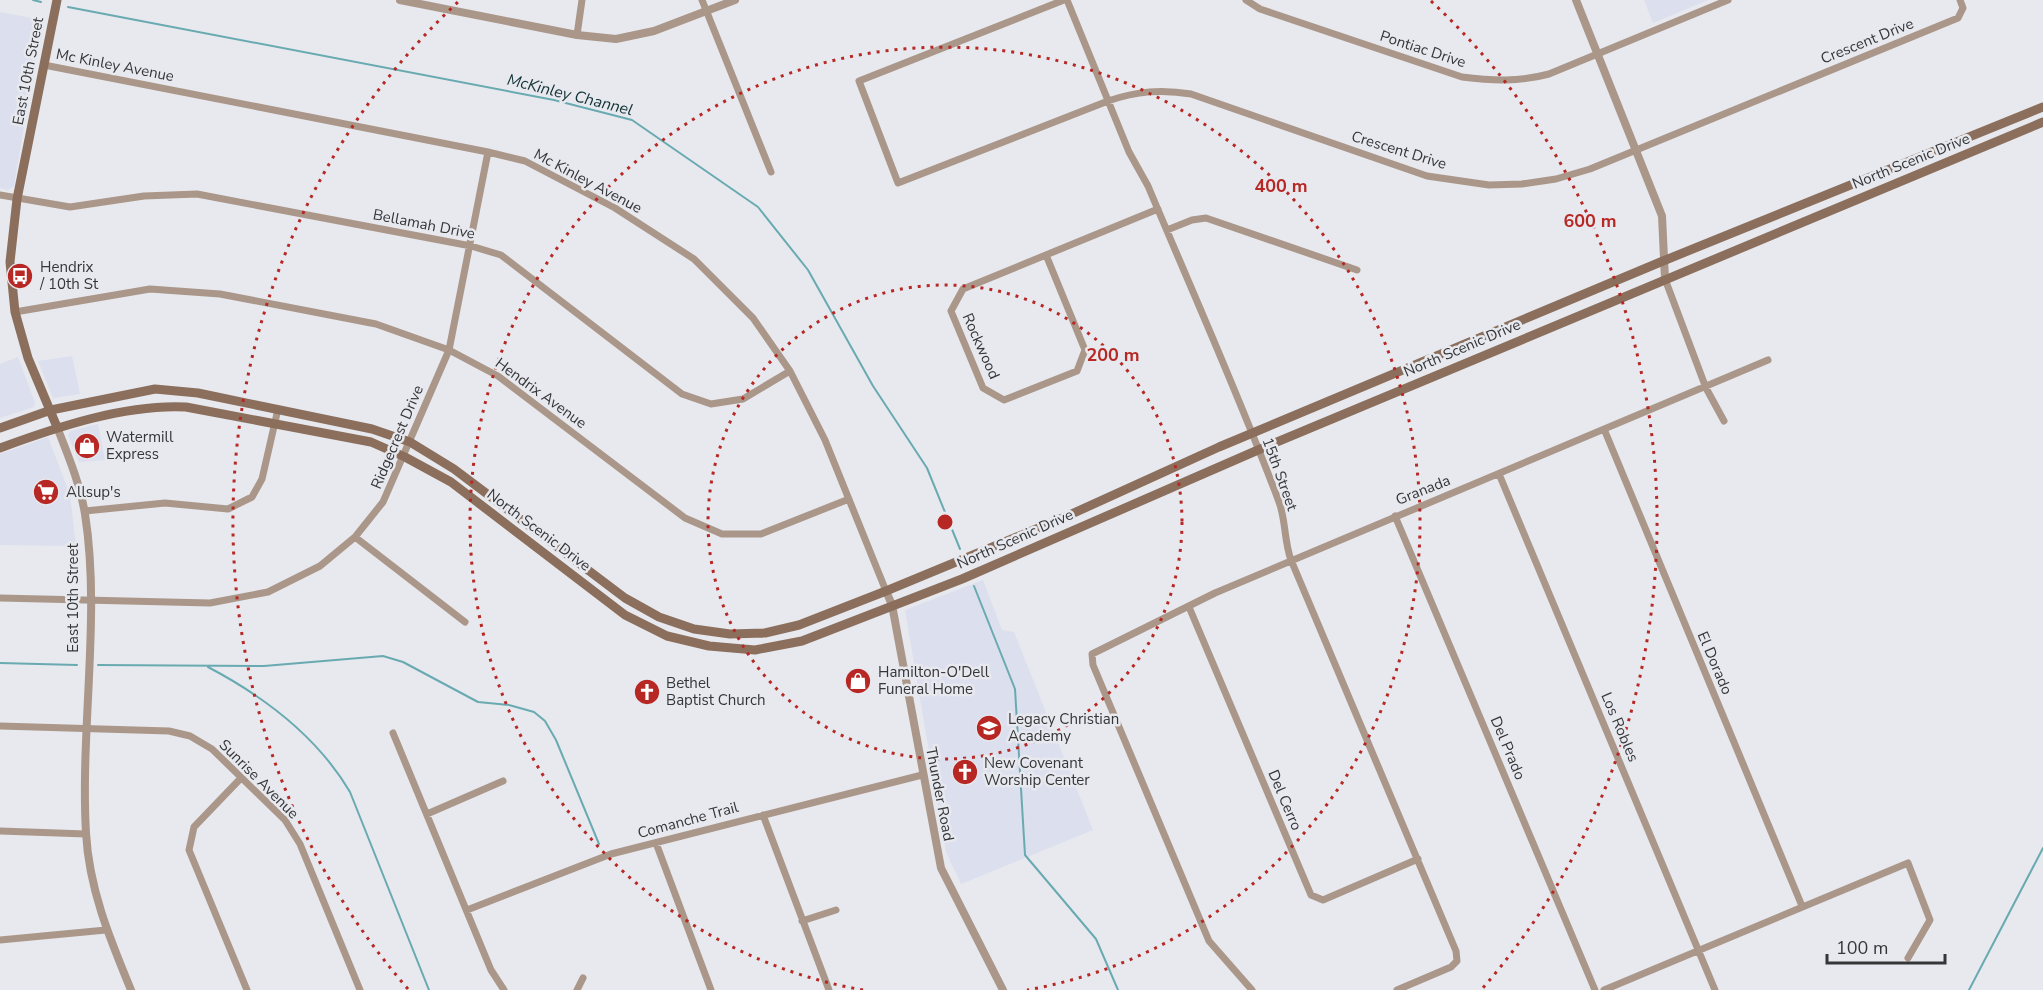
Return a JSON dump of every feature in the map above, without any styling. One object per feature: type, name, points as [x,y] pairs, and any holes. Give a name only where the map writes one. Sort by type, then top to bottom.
[{"type":"main road","name":"East 10th Street","points":[[57,0],[17,199],[10,262],[15,312],[28,358],[57,427]]},
{"type":"main road","name":"North Scenic Drive","points":[[0,428],[51,410],[154,389],[198,393],[328,418],[410,442],[454,469],[625,598],[659,617],[694,629],[730,634],[765,633],[799,625],[886,591],[1065,517],[1251,434],[1663,261],[2043,107]]},
{"type":"main road","name":"North Scenic Drive","points":[[0,448],[57,427],[160,405],[186,407],[371,442],[451,482],[625,615],[667,636],[709,646],[755,650],[802,641],[962,579],[1258,450],[2043,122]]},
{"type":"street","points":[[400,0],[577,35],[616,39],[654,31],[735,0]]},
{"type":"street","points":[[577,35],[582,0]]},
{"type":"street","points":[[702,0],[771,171]]},
{"type":"street","name":"15th Street","points":[[1065,0],[1129,152],[1158,209],[1258,450],[1280,505],[1291,560],[1456,951],[1457,961],[1451,967],[1397,990]]},
{"type":"street","name":"Crescent Drive","points":[[1065,0],[859,81],[898,183],[1108,101],[1131,93],[1156,91],[1191,94],[1427,176],[1489,185],[1556,179],[1636,150],[1958,18],[1963,8],[1960,0]]},
{"type":"street","name":"Pontiac Drive","points":[[1246,0],[1260,9],[1462,77],[1522,81],[1549,74],[1728,0]]},
{"type":"street","points":[[1576,0],[1662,216],[1665,279],[1706,388],[1724,421]]},
{"type":"street","name":"Mc Kinley Avenue","points":[[44,65],[525,161],[615,208],[694,259],[753,318],[790,371],[825,440],[886,591]]},
{"type":"street","name":"Ridgecrest Drive","points":[[0,598],[210,603],[268,592],[320,566],[355,537],[384,502],[405,457],[448,350],[471,246],[488,152]]},
{"type":"street","name":"Bellamah Drive","points":[[0,195],[70,207],[144,196],[196,194],[471,246],[501,255],[682,394],[711,404],[743,399],[790,371]]},
{"type":"street","name":"Rockwood","points":[[1046,255],[1085,350],[1077,370],[1004,400],[983,388],[951,311],[963,289],[1158,209]]},
{"type":"street","points":[[1167,230],[1192,220],[1206,218],[1357,270]]},
{"type":"street","name":"Hendrix Avenue","points":[[15,312],[150,289],[220,294],[376,324],[448,350],[498,376],[685,518],[722,534],[761,534],[849,499]]},
{"type":"street","name":"Granada","points":[[1252,990],[1209,941],[1093,665],[1092,654],[1098,648],[1189,607],[1215,592],[1706,388],[1768,360]]},
{"type":"street","points":[[85,511],[165,503],[228,509],[252,497],[262,479],[278,409]]},
{"type":"street","name":"East 10th Street","points":[[57,427],[70,460],[85,511],[90,554],[86,834],[93,887],[106,930],[131,990]]},
{"type":"street","name":"El Dorado","points":[[1604,429],[1802,906]]},
{"type":"street","name":"Los Robles","points":[[1499,474],[1715,990]]},
{"type":"street","name":"Del Prado","points":[[1395,516],[1595,990]]},
{"type":"street","points":[[1065,517],[1070,531]]},
{"type":"street","points":[[355,537],[465,622]]},
{"type":"street","points":[[577,578],[585,568]]},
{"type":"street","name":"Thunder Road","points":[[886,591],[892,605],[941,868],[1003,990]]},
{"type":"street","name":"Del Cerro","points":[[1189,607],[1311,895],[1323,900],[1418,859]]},
{"type":"street","name":"Sunrise Avenue","points":[[0,726],[169,731],[190,736],[212,749],[285,820],[300,844],[360,990]]},
{"type":"street","points":[[393,733],[491,970],[504,990]]},
{"type":"street","name":"Comanche Trail","points":[[467,910],[601,857],[922,775]]},
{"type":"street","points":[[241,778],[194,827],[189,850],[247,990]]},
{"type":"street","points":[[427,814],[503,781]]},
{"type":"street","points":[[763,815],[829,990]]},
{"type":"street","points":[[0,831],[86,834]]},
{"type":"street","points":[[656,843],[711,990]]},
{"type":"street","points":[[1604,990],[1908,862],[1930,920],[1908,957]]},
{"type":"street","points":[[802,921],[836,910]]},
{"type":"street","points":[[0,940],[106,930]]},
{"type":"street","points":[[577,990],[583,978]]},
{"type":"shaded area","points":[[1644,0],[1708,0],[1653,23]]},
{"type":"shaded area","points":[[0,12],[42,20],[14,186],[7,190],[0,188]]},
{"type":"shaded area","points":[[72,356],[80,394],[53,398],[38,361]]},
{"type":"shaded area","points":[[18,357],[35,403],[34,407],[0,418],[0,364]]},
{"type":"shaded area","points":[[98,424],[105,460],[79,462],[68,435],[71,431]]},
{"type":"shaded area","points":[[48,437],[70,495],[76,546],[0,545],[0,454]]},
{"type":"shaded area","name":"Legacy Christian Academy","points":[[983,580],[1002,630],[1014,632],[1093,830],[961,884],[946,852],[905,610]]},
{"type":"waterway","name":"McKinley Channel","points":[[33,0],[41,2]]},
{"type":"waterway","name":"McKinley Channel","points":[[68,7],[554,100],[632,120],[758,207],[808,270],[873,386],[927,468],[960,549]]},
{"type":"waterway","name":"McKinley Channel","points":[[974,586],[1015,689],[1025,855],[1096,939],[1118,990]]},
{"type":"waterway","points":[[98,665],[264,666],[383,656],[403,662],[478,702],[509,705],[534,712],[545,721],[556,740],[599,844]]},
{"type":"waterway","points":[[0,663],[77,665]]},
{"type":"waterway","points":[[208,667],[250,691],[288,720],[306,736],[337,772],[350,792],[429,990]]},
{"type":"waterway","points":[[1969,990],[2043,848]]},
{"type":"place","name":"Hendrix / 10th St","points":[[20,276]]},
{"type":"place","name":"Watermill Express","points":[[87,446]]},
{"type":"place","name":"Allsup's","points":[[46,492]]},
{"type":"place","name":"Hamilton-O'Dell Funeral Home","points":[[858,681]]},
{"type":"place","name":"Bethel Baptist Church","points":[[647,692]]},
{"type":"place","name":"Legacy Christian Academy","points":[[989,728]]},
{"type":"place","name":"New Covenant Worship Center","points":[[965,772]]}]
